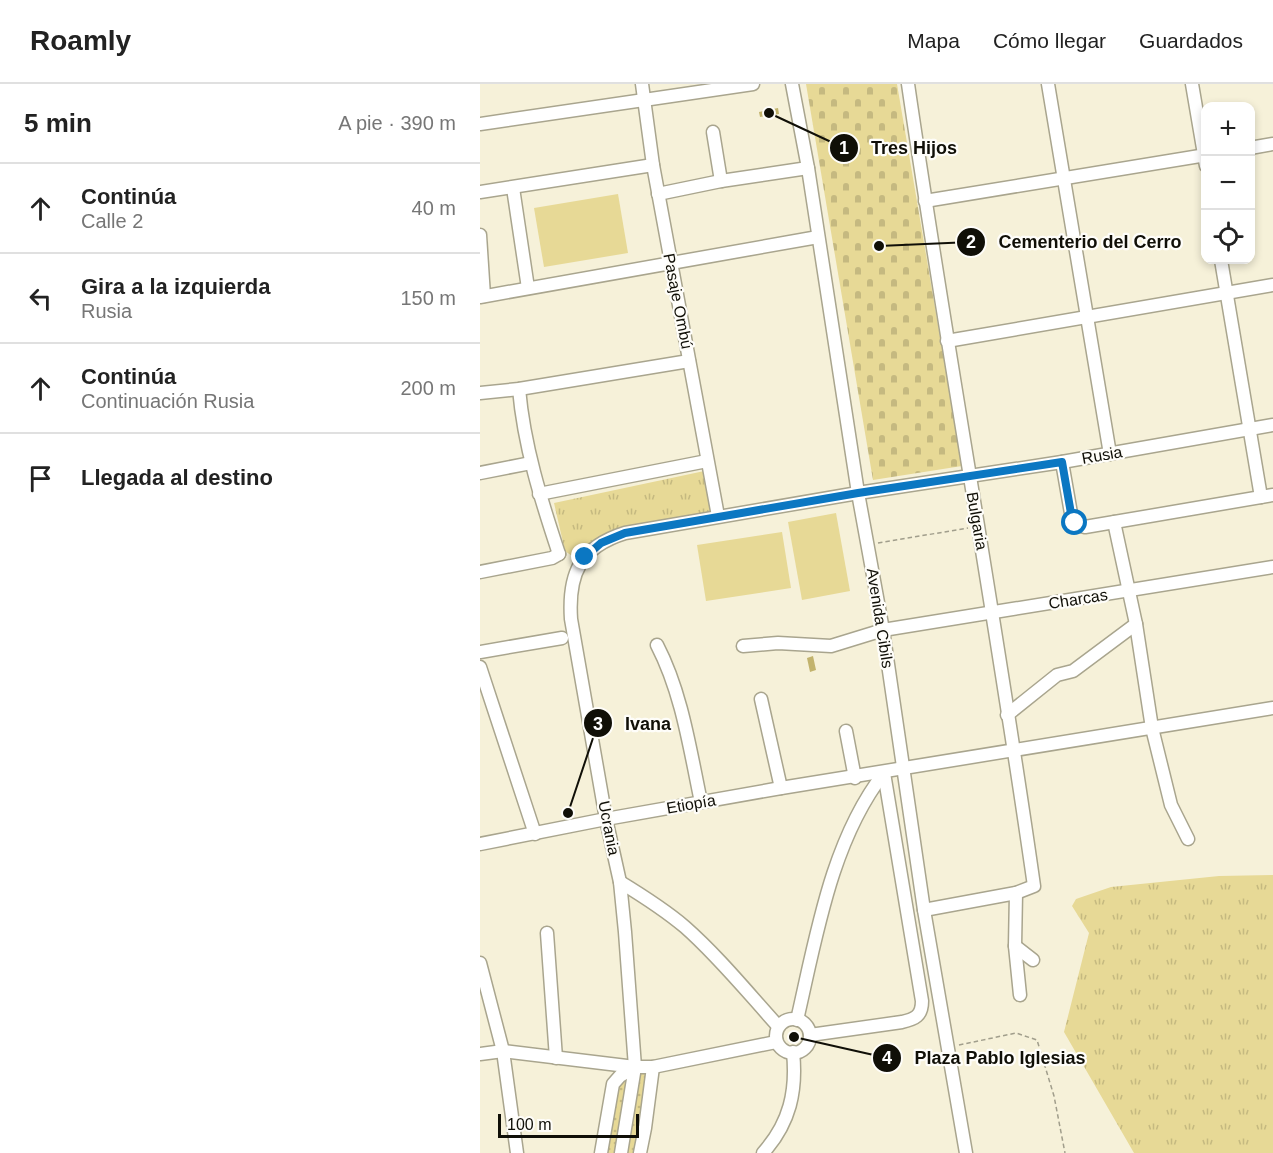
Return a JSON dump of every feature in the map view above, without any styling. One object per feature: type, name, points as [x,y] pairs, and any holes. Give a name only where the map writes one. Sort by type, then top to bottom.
[{"type":"street","name":"Pasaje Ombú","points":[[642,84],[658,194],[718,516]]},
{"type":"street","points":[[480,124],[753,84]]},
{"type":"street","name":"Avenida Cibils","points":[[792,84],[808,168],[858,493],[883,630],[924,910],[966,1153]]},
{"type":"street","name":"Bulgaria","points":[[908,84],[947,341],[993,613],[1034,886],[1016,893]]},
{"type":"street","points":[[1048,84],[1110,454]]},
{"type":"street","points":[[1192,84],[1204,156]]},
{"type":"street","points":[[713,132],[722,181]]},
{"type":"street","points":[[1255,147],[1273,144]]},
{"type":"street","points":[[925,201],[1063,178],[1201,160]]},
{"type":"street","points":[[480,192],[653,165]]},
{"type":"street","points":[[658,194],[722,181],[808,168]]},
{"type":"street","points":[[513,188],[528,288]]},
{"type":"street","points":[[480,235],[482,297],[818,237]]},
{"type":"street","points":[[1062,462],[1072,519],[1075,523],[1085,527],[1267,496],[1249,429],[1222,264]]},
{"type":"street","points":[[947,341],[1273,285]]},
{"type":"street","points":[[480,393],[519,389],[689,361]]},
{"type":"street","points":[[519,389],[521,416],[539,494],[559,554],[577,567]]},
{"type":"street","name":"Rusia","points":[[577,567],[592,550],[614,537],[718,516],[1062,462],[1273,425]]},
{"type":"street","points":[[539,494],[707,461]]},
{"type":"street","points":[[480,473],[531,463]]},
{"type":"street","points":[[1114,522],[1136,624],[1152,728],[1171,805],[1188,839]]},
{"type":"street","points":[[480,572],[552,558],[559,554]]},
{"type":"street","name":"Ucrania","points":[[577,567],[570,602],[574,636],[606,819],[620,882],[626,932],[635,1067],[621,1153]]},
{"type":"street","name":"Charcas","points":[[743,646],[778,643],[831,646],[883,630],[1273,568]]},
{"type":"street","points":[[1007,715],[1057,675],[1073,671],[1136,624]]},
{"type":"street","points":[[480,652],[562,638]]},
{"type":"street","points":[[657,645],[667,665],[692,756],[701,802]]},
{"type":"street","points":[[480,667],[535,834]]},
{"type":"street","points":[[761,699],[781,788]]},
{"type":"street","name":"Etiopía","points":[[480,844],[781,788],[855,778],[1273,708]]},
{"type":"street","points":[[846,731],[855,778]]},
{"type":"street","points":[[797,1020],[839,858],[863,802],[884,773]]},
{"type":"street","points":[[810,1035],[902,1022],[915,1019],[921,1010],[922,1001],[884,773]]},
{"type":"street","points":[[620,882],[657,904],[685,927],[778,1026]]},
{"type":"street","points":[[924,910],[1016,893],[1015,946],[1020,995]]},
{"type":"street","points":[[547,933],[556,1058]]},
{"type":"street","points":[[1015,946],[1033,960]]},
{"type":"street","points":[[480,963],[503,1051],[518,1153]]},
{"type":"street","points":[[797,1020],[806,1024],[810,1035],[808,1044],[793,1052],[783,1049],[776,1042],[778,1026],[782,1022],[797,1020]]},
{"type":"street","points":[[480,1054],[503,1051],[635,1067],[653,1067],[776,1042]]},
{"type":"street","points":[[763,1153],[782,1128],[793,1096],[793,1052]]},
{"type":"street","points":[[601,1153],[613,1084],[635,1067]]},
{"type":"street","points":[[640,1153],[647,1119],[653,1067]]},
{"type":"path","points":[[868,544],[977,527]]},
{"type":"path","points":[[947,1047],[1016,1033],[1037,1040],[1054,1096],[1065,1153]]},
{"type":"green space","points":[[806,84],[897,84],[962,466],[873,480]]},
{"type":"green space","points":[[618,194],[628,253],[544,267],[534,208]]},
{"type":"green space","points":[[709,470],[718,513],[627,528],[581,558],[565,551],[554,503]]},
{"type":"green space","points":[[836,513],[850,591],[802,600],[788,522]]},
{"type":"green space","points":[[782,532],[791,588],[706,601],[697,545]]},
{"type":"green space","points":[[1273,875],[1273,1153],[1134,1153],[1064,1032],[1089,933],[1072,906],[1076,899],[1111,887],[1219,876]]},
{"type":"green space","points":[[643,1073],[648,1076],[637,1153],[625,1153],[640,1075]]},
{"type":"green space","points":[[626,1078],[628,1080],[617,1153],[604,1153],[616,1087]]},
{"type":"building","points":[[778,108],[779,114],[760,117],[759,112]]},
{"type":"building","points":[[813,656],[816,670],[810,672],[807,658]]},
{"type":"place","name":"Tres Hijos","points":[[769,113]]},
{"type":"place","name":"Cementerio del Cerro","points":[[879,246]]},
{"type":"place","name":"Ivana","points":[[568,813]]},
{"type":"place","name":"Plaza Pablo Iglesias","points":[[794,1037]]},
{"type":"route","points":[[585,557],[601,543],[625,533],[858,493],[1062,462],[1072,519],[1075,523]]}]
